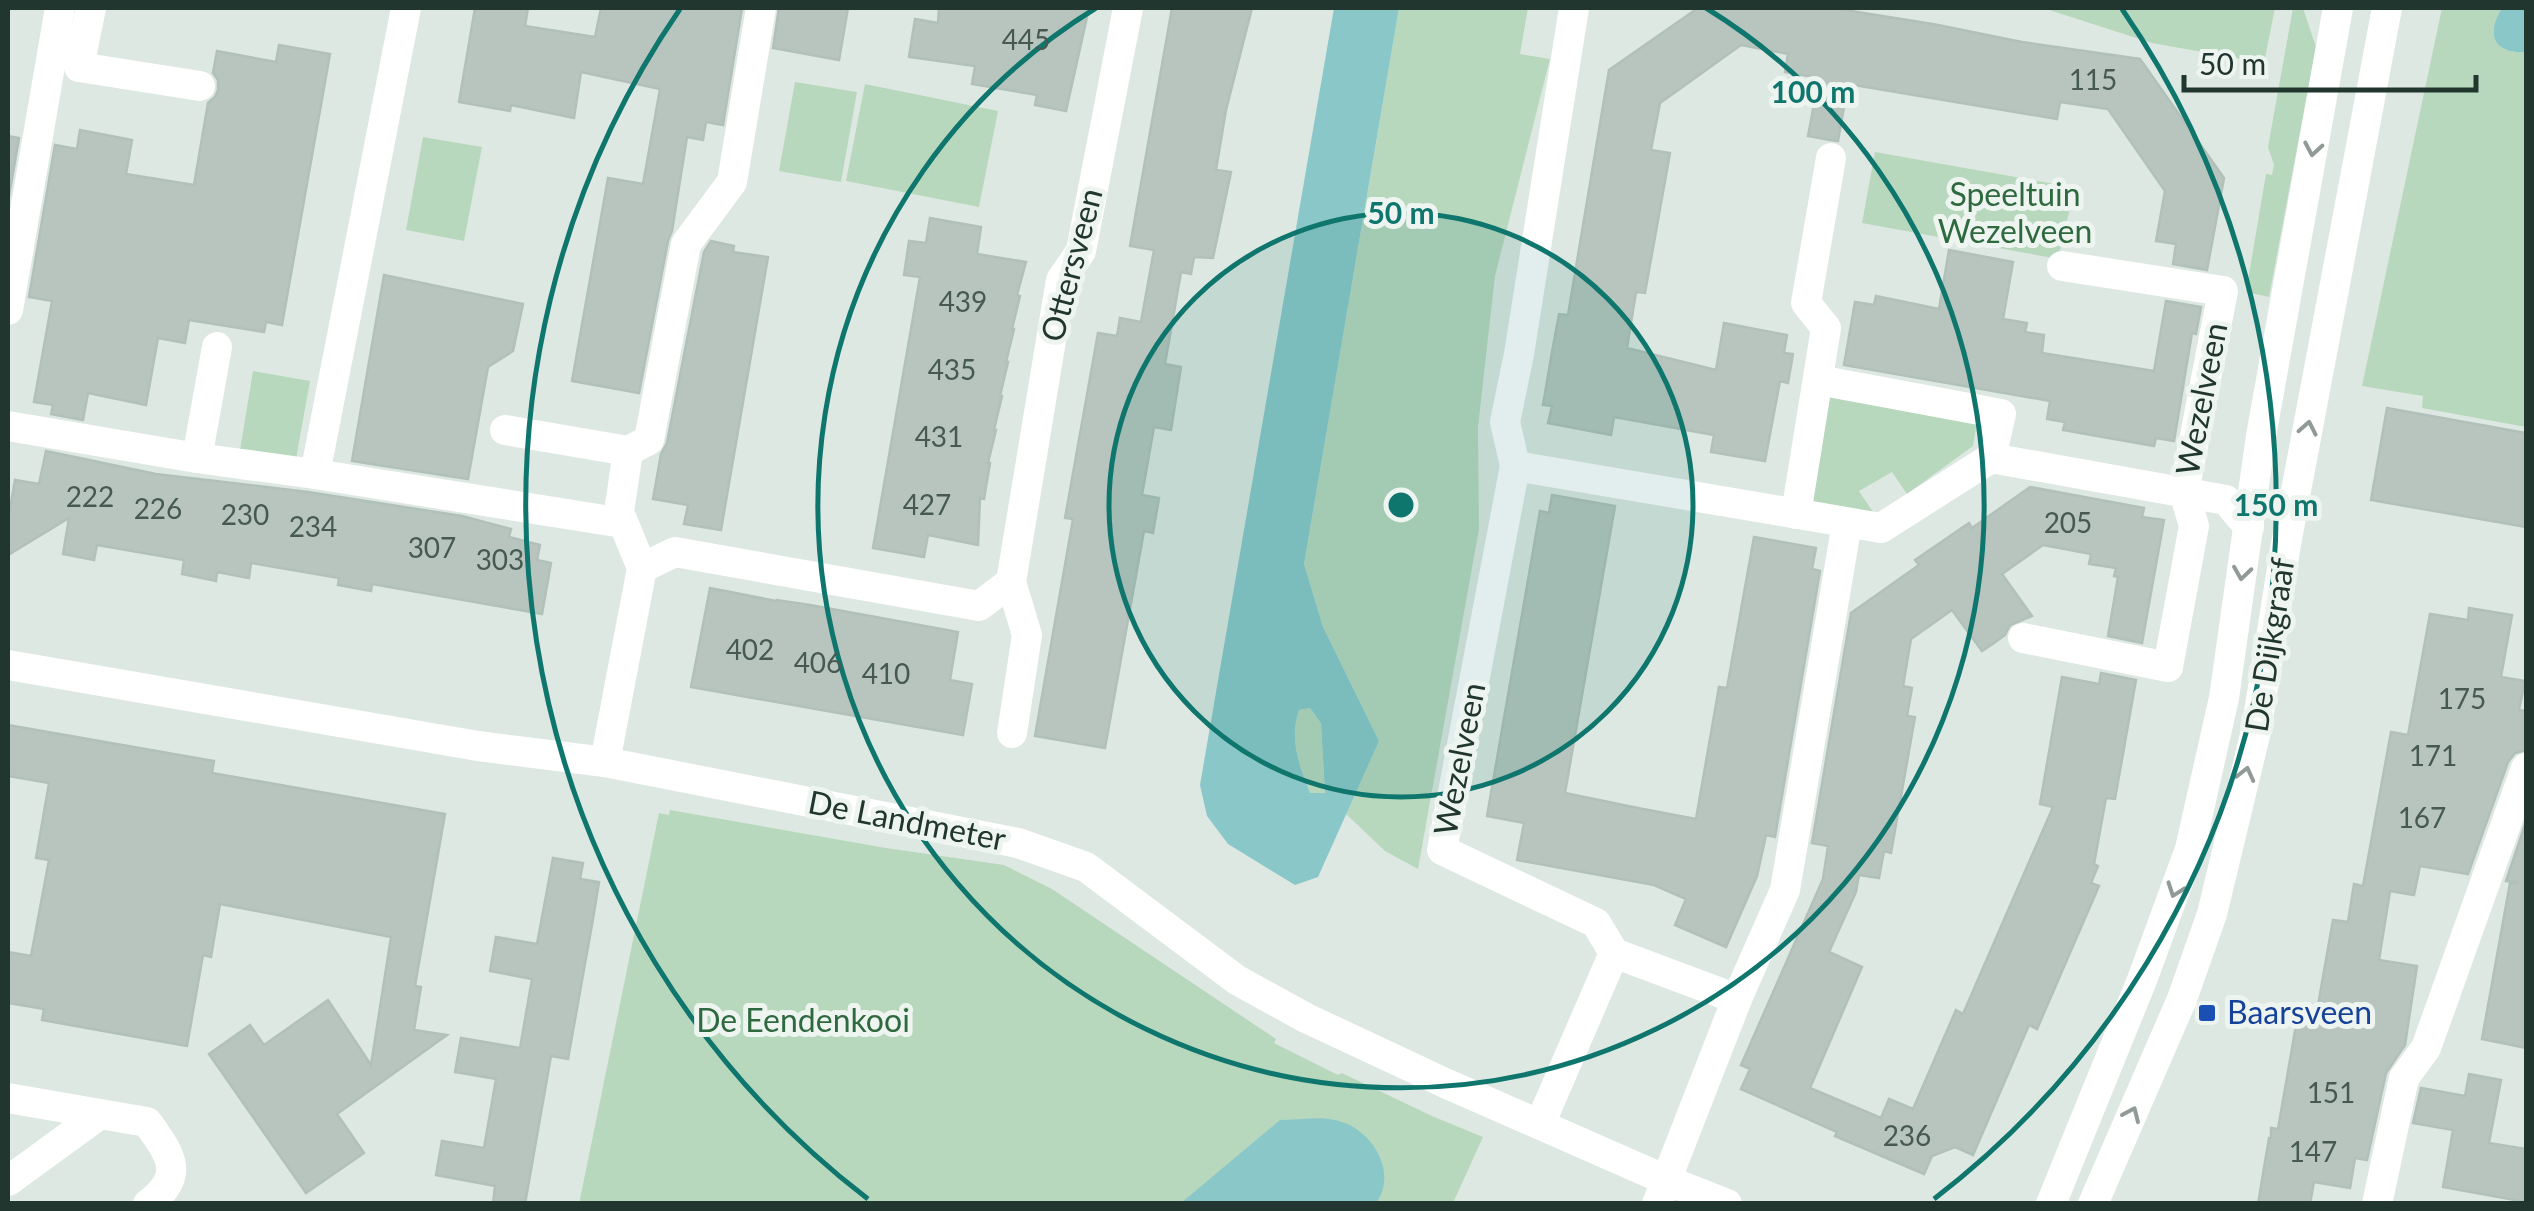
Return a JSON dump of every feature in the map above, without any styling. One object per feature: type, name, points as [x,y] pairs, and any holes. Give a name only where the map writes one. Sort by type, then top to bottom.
[{"type":"street","points":[[8,310],[60,8]]},
{"type":"street","points":[[91,8],[79,67],[200,86]]},
{"type":"street","points":[[315,474],[406,8]]},
{"type":"street","points":[[505,430],[628,451],[649,440],[686,244],[732,182],[760,8]]},
{"type":"street","name":"Ottersveen","points":[[1012,733],[1027,634],[1011,582],[1062,280],[1081,251],[1128,8]]},
{"type":"street","name":"Wezelveen","points":[[1574,8],[1504,422],[1515,466],[1442,850],[1596,923],[1614,953],[1737,1000]]},
{"type":"street","name":"De Dijkgraaf","points":[[2051,1204],[2190,850],[2224,698],[2261,436],[2338,8]]},
{"type":"street","name":"De Dijkgraaf","points":[[2093,1204],[2182,999],[2212,914],[2256,731],[2286,544],[2387,8]]},
{"type":"street","points":[[1796,514],[1826,328],[1806,303],[1831,158]]},
{"type":"street","name":"Wezelveen","points":[[2023,638],[2168,667],[2194,526],[2184,492],[2223,291],[2062,266]]},
{"type":"street","points":[[197,458],[217,347]]},
{"type":"street","points":[[1515,466],[1881,528],[1991,458],[2000,414],[1818,380]]},
{"type":"street","points":[[8,426],[623,523]]},
{"type":"street","points":[[605,762],[642,568],[619,512],[628,451]]},
{"type":"street","name":"Wezelveen","points":[[1991,458],[2226,500],[2249,527]]},
{"type":"street","points":[[1662,1192],[1737,1000],[1786,890],[1847,523]]},
{"type":"street","points":[[642,568],[675,552],[978,606],[1011,582]]},
{"type":"street","name":"De Landmeter","points":[[8,665],[478,746],[605,762],[1018,843],[1086,867],[1237,980],[1306,1018],[1540,1124],[1662,1192],[1727,1204]]},
{"type":"street","points":[[2377,1204],[2404,1078],[2426,1048],[2526,767]]},
{"type":"street","points":[[1540,1124],[1614,953]]},
{"type":"street","points":[[8,1098],[147,1122],[168,1152],[172,1170],[165,1188],[148,1204]]},
{"type":"street","points":[[8,1181],[100,1114]]},
{"type":"green space","points":[[1399,8],[1528,8],[1520,54],[1550,59],[1495,276],[1478,427],[1479,529],[1418,869],[1385,851],[1346,814],[1379,741],[1323,627],[1304,564]]},
{"type":"green space","points":[[2043,8],[2275,8],[2264,63],[2152,43]]},
{"type":"green space","points":[[2293,8],[2303,8],[2316,47],[2269,297],[2246,292],[2266,174],[2272,175],[2274,165],[2268,147]]},
{"type":"green space","points":[[2442,8],[2502,8],[2494,27],[2496,41],[2506,50],[2526,52],[2526,427],[2422,408],[2423,396],[2362,386]]},
{"type":"green space","points":[[795,82],[857,92],[841,182],[779,171]]},
{"type":"green space","points":[[865,84],[998,111],[979,207],[846,181]]},
{"type":"green space","points":[[423,137],[482,147],[464,241],[406,230]]},
{"type":"green space","name":"Speeltuin Wezelveen","points":[[1875,152],[2060,185],[2072,200],[2058,259],[1862,223]]},
{"type":"green space","points":[[253,371],[310,381],[296,459],[240,450]]},
{"type":"green space","points":[[1830,396],[1977,421],[1973,446],[1907,494],[1892,472],[1859,491],[1873,512],[1813,501]]},
{"type":"green space","points":[[1310,708],[1321,723],[1325,793],[1310,794],[1297,752],[1299,710]]},
{"type":"green space","name":"De Eendenkooi","points":[[670,810],[1004,865],[1052,889],[1276,1039],[1274,1043],[1483,1137],[1453,1203],[579,1204],[659,813],[669,815]]},
{"type":"water","points":[[1334,8],[1399,8],[1304,564],[1323,627],[1379,741],[1318,877],[1295,885],[1228,844],[1207,816],[1200,785]],"holes":[[[1310,708],[1321,723],[1325,793],[1310,793],[1295,742],[1299,710]]]},
{"type":"water","points":[[2502,8],[2526,8],[2526,52],[2506,50],[2496,41],[2494,27]]},
{"type":"water","points":[[1329,1119],[1360,1132],[1378,1152],[1383,1165],[1382,1191],[1376,1203],[1181,1203],[1280,1120]]},
{"type":"building","points":[[475,8],[528,8],[525,26],[595,37],[601,8],[742,8],[723,125],[706,122],[703,140],[687,137],[639,393],[572,381],[608,178],[643,184],[660,89],[581,72],[574,118],[511,105],[510,111],[459,102]]},
{"type":"building","points":[[779,8],[848,8],[839,60],[773,48]]},
{"type":"building","points":[[939,8],[1089,8],[1066,111],[1035,105],[1037,95],[972,84],[975,66],[909,57],[915,19],[938,23]]},
{"type":"building","points":[[1172,8],[1252,8],[1226,110],[1216,170],[1231,172],[1213,258],[1194,257],[1191,274],[1181,272],[1165,364],[1181,367],[1171,430],[1154,427],[1142,495],[1159,498],[1153,533],[1144,531],[1105,748],[1035,736],[1073,519],[1065,518],[1098,333],[1117,336],[1120,318],[1141,322],[1154,250],[1130,246]]},
{"type":"building","points":[[1698,8],[1832,8],[2140,59],[2224,178],[2207,270],[2173,264],[2176,244],[2156,241],[2165,191],[2108,109],[2060,102],[2057,119],[1848,84],[1838,141],[1830,140],[1808,136],[1819,78],[1785,72],[1788,54],[1741,45],[1660,103],[1651,150],[1670,153],[1645,293],[1636,292],[1627,348],[1716,370],[1724,323],[1787,335],[1784,353],[1793,354],[1788,383],[1780,381],[1765,461],[1711,452],[1714,435],[1614,417],[1611,435],[1548,423],[1552,406],[1543,405],[1552,352],[1559,314],[1568,315],[1609,70]]},
{"type":"building","points":[[279,45],[330,54],[282,325],[266,322],[264,332],[189,320],[185,343],[158,338],[146,405],[88,393],[83,420],[51,414],[53,405],[34,402],[52,301],[29,297],[55,145],[77,149],[80,130],[132,140],[126,174],[194,185],[208,103],[218,90],[213,73],[217,51],[276,62]]},
{"type":"building","points":[[8,136],[19,138],[8,202]]},
{"type":"building","points":[[930,218],[981,227],[977,254],[1026,262],[1017,295],[1020,296],[984,499],[980,498],[978,545],[928,535],[924,557],[873,548],[920,277],[904,275],[909,241],[926,243]]},
{"type":"building","points":[[711,241],[734,246],[733,252],[768,257],[721,530],[684,524],[688,505],[653,499],[704,252]]},
{"type":"building","points":[[1949,250],[2013,262],[2003,319],[2027,323],[2025,332],[2044,335],[2042,353],[2154,371],[2166,301],[2201,307],[2196,334],[2192,333],[2174,441],[2156,438],[2154,446],[2063,430],[2065,422],[2047,419],[2050,401],[1844,365],[1855,302],[1874,305],[1876,296],[1939,309]]},
{"type":"building","points":[[384,275],[523,304],[513,351],[488,367],[468,479],[352,461]]},
{"type":"building","points":[[2387,408],[2526,433],[2526,527],[2371,500]]},
{"type":"building","points":[[46,451],[156,474],[462,516],[511,529],[509,537],[540,545],[537,560],[551,563],[542,614],[372,584],[371,591],[338,585],[339,578],[251,563],[249,578],[217,572],[216,581],[182,574],[184,560],[97,545],[94,560],[63,554],[69,518],[8,555],[8,520],[15,480],[39,484]]},
{"type":"building","points":[[2030,487],[2144,508],[2142,517],[2164,520],[2142,643],[2108,636],[2118,577],[2114,576],[2116,568],[2089,564],[2091,554],[2043,545],[2002,574],[2032,616],[2010,625],[2005,635],[1982,651],[1952,610],[1911,639],[1903,686],[1912,688],[1907,716],[1915,717],[1891,853],[1884,851],[1879,878],[1859,875],[1856,892],[1829,952],[1862,967],[1810,1088],[1881,1118],[1889,1099],[1913,1109],[1956,1010],[1963,1014],[2053,807],[2040,804],[2062,677],[2099,684],[2101,673],[2136,680],[2115,799],[2106,798],[2094,864],[2098,866],[2091,883],[2099,886],[2037,1029],[2029,1025],[1973,1155],[1955,1147],[1932,1156],[1924,1174],[1835,1136],[1837,1132],[1741,1089],[1750,1069],[1741,1065],[1823,879],[1828,846],[1812,843],[1851,613],[1919,565],[1915,560],[1969,523],[1972,528]]},
{"type":"building","points":[[1552,495],[1615,506],[1565,793],[1638,808],[1696,819],[1719,687],[1727,688],[1754,537],[1816,548],[1812,569],[1820,571],[1775,837],[1766,835],[1757,876],[1726,947],[1675,925],[1686,899],[1654,885],[1517,860],[1524,823],[1487,816],[1540,511],[1549,513]]},
{"type":"building","points":[[710,588],[958,632],[950,680],[972,684],[963,735],[691,687]]},
{"type":"building","points":[[2469,608],[2512,615],[2501,677],[2525,681],[2519,710],[2526,711],[2526,750],[2515,753],[2508,762],[2468,874],[2420,866],[2414,895],[2390,891],[2379,960],[2417,966],[2405,1045],[2386,1073],[2367,1160],[2355,1158],[2350,1188],[2314,1182],[2310,1204],[2258,1204],[2271,1128],[2278,1129],[2299,1008],[2317,1011],[2333,920],[2348,922],[2354,884],[2363,886],[2391,732],[2408,735],[2430,614],[2468,620]]},
{"type":"building","points":[[8,725],[214,761],[212,773],[445,814],[415,986],[421,987],[414,1030],[447,1035],[337,1114],[364,1153],[306,1193],[209,1054],[250,1025],[264,1045],[328,1000],[371,1065],[391,937],[220,904],[211,957],[203,955],[187,1046],[42,1020],[44,1009],[8,1003],[8,952],[31,956],[49,860],[36,858],[49,783],[8,776]]},
{"type":"building","points":[[2526,822],[2526,1048],[2482,1039],[2510,883],[2518,883],[2506,881]]},
{"type":"building","points":[[553,858],[583,863],[580,879],[599,882],[593,919],[568,1059],[551,1056],[525,1204],[493,1204],[495,1186],[436,1175],[442,1141],[484,1148],[496,1079],[455,1072],[461,1038],[520,1048],[532,979],[490,971],[496,937],[537,944]]},
{"type":"building","points":[[2469,1074],[2501,1080],[2489,1143],[2526,1149],[2526,1202],[2443,1187],[2453,1130],[2413,1123],[2421,1088],[2465,1096]]},
{"type":"place","name":"Baarsveen","points":[[2207,1013]]}]
